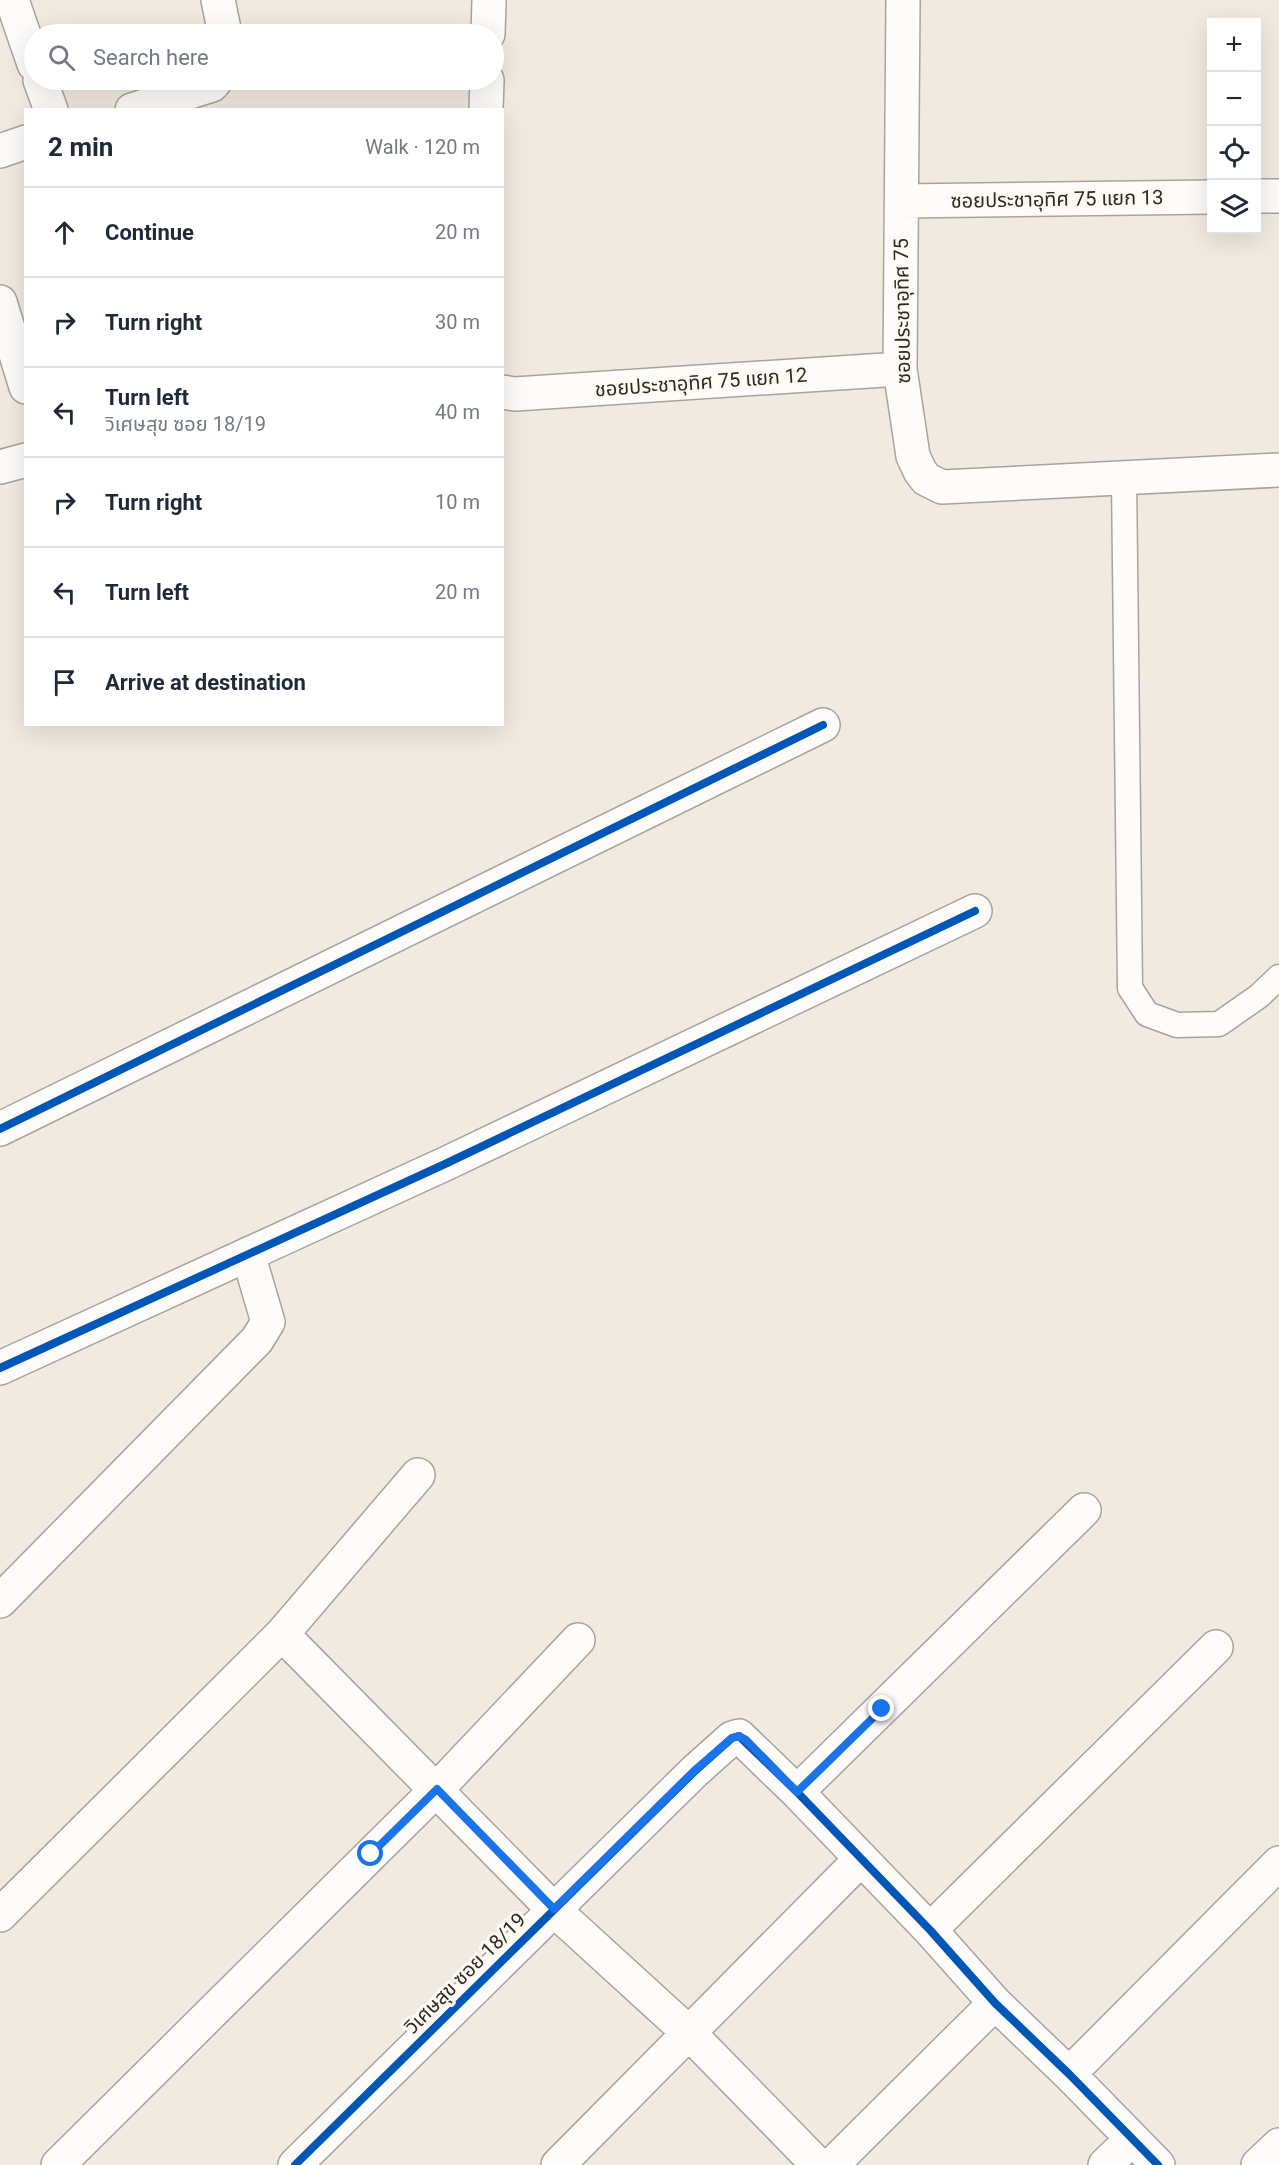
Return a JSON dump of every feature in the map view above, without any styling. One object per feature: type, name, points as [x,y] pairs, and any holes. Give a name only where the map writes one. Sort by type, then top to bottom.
[{"type":"street","points":[[12,0],[24,35]]},
{"type":"street","points":[[218,0],[223,24]]},
{"type":"street","points":[[488,24],[489,0]]},
{"type":"street","name":"ซอยประชาอุทิศ 75","points":[[903,0],[900,369],[913,456],[926,479],[942,487],[1279,470]]},
{"type":"street","points":[[44,90],[50,108]]},
{"type":"street","points":[[138,108],[196,90]]},
{"type":"street","points":[[486,108],[487,90]]},
{"type":"street","points":[[1261,196],[1279,196]]},
{"type":"street","name":"ซอยประชาอุทิศ 75 แยก 13","points":[[902,201],[1207,197]]},
{"type":"street","points":[[0,302],[24,380]]},
{"type":"street","name":"ชอยประชาอุทิศ 75 แยก 12","points":[[504,392],[515,394],[900,369]]},
{"type":"street","points":[[0,467],[24,461]]},
{"type":"street","points":[[0,1129],[823,725]]},
{"type":"street","points":[[0,1368],[456,1159],[975,911]]},
{"type":"street","points":[[2,1589],[256,1341],[268,1322],[248,1254]]},
{"type":"street","points":[[0,1915],[282,1634],[418,1475]]},
{"type":"street","points":[[1084,1510],[797,1792],[860,1860],[930,1930],[995,2003],[1070,2074],[1158,2165]]},
{"type":"street","points":[[282,1634],[554,1909],[690,2034],[818,2165]]},
{"type":"street","points":[[58,2165],[437,1789],[578,1640]]},
{"type":"street","points":[[930,1930],[1216,1647]]},
{"type":"street","name":"วิเศษสุข ซอย 18/19","points":[[295,2165],[694,1771],[732,1738],[739,1736],[797,1792]]},
{"type":"street","points":[[558,2165],[860,1860]]},
{"type":"street","points":[[1070,2074],[1279,1863]]},
{"type":"street","points":[[832,2165],[995,2003]]},
{"type":"street","points":[[1105,2165],[1132,2139]]},
{"type":"street","points":[[1258,2165],[1279,2145]]},
{"type":"lane","points":[[1124,477],[1130,988],[1147,1014],[1177,1024],[1219,1024],[1259,996],[1279,977]]},
{"type":"cycle path","points":[[0,1129],[823,725]]},
{"type":"cycle path","points":[[0,1368],[445,1164],[975,911]]},
{"type":"cycle path","points":[[295,2165],[695,1771],[732,1738],[739,1736],[797,1792],[930,1930],[995,2003],[1069,2074],[1158,2165]]},
{"type":"route","points":[[371,1854],[437,1789],[554,1909],[694,1771],[732,1738],[739,1736],[746,1740],[797,1792],[882,1709]]}]
